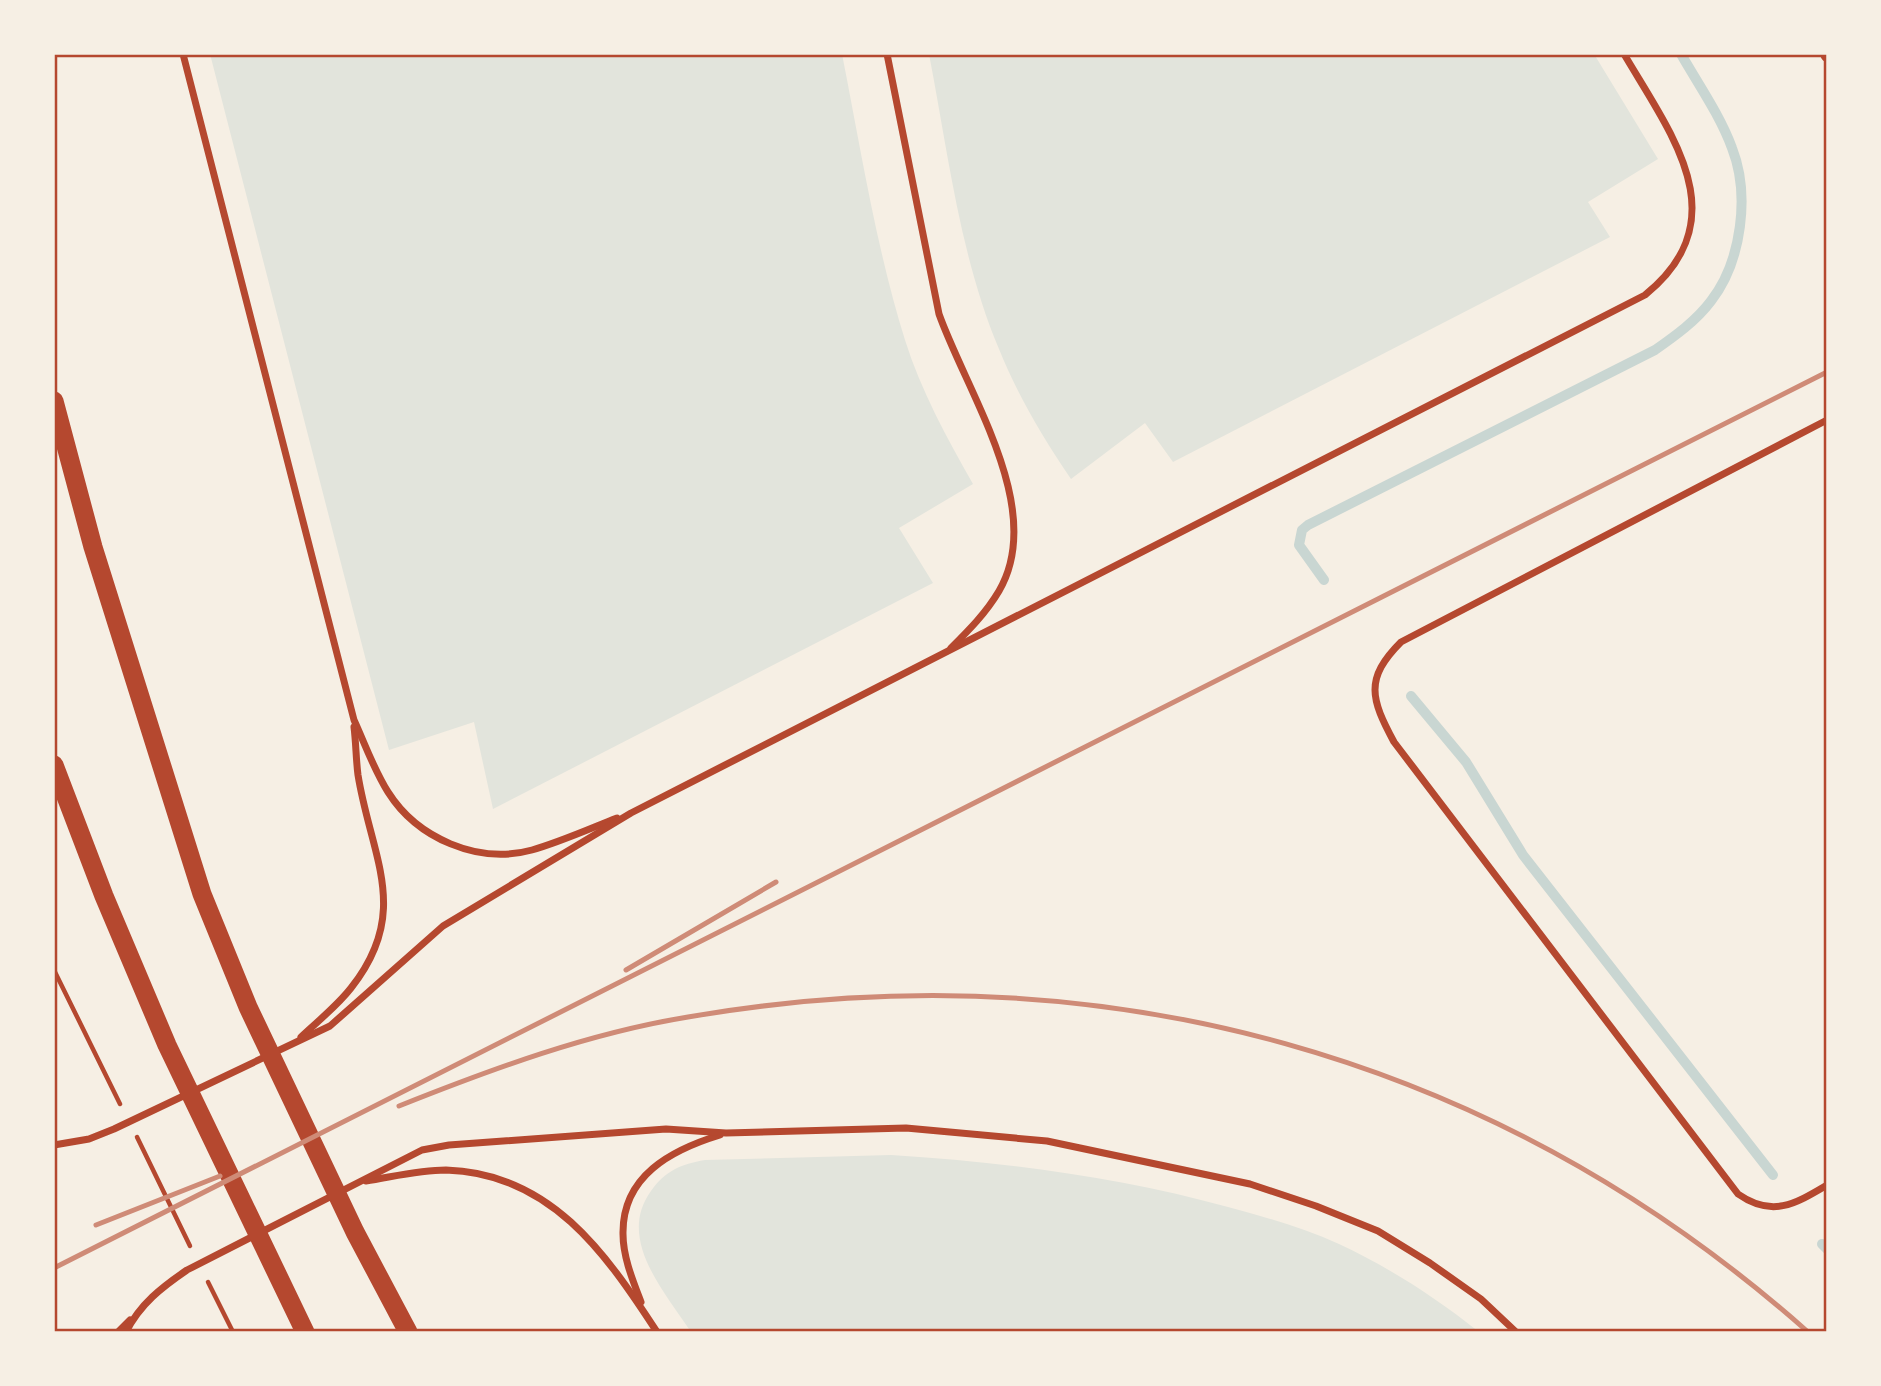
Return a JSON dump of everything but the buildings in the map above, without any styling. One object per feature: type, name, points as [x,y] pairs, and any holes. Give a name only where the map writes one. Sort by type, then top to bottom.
[{"type":"highway","points":[[54,401],[93,547],[202,894],[248,1007],[355,1232],[408,1332]]},
{"type":"highway","points":[[54,765],[104,896],[167,1045],[304,1332]]},
{"type":"street","points":[[183,54],[354,720],[378,774],[401,810],[419,827],[462,849],[485,853],[530,850],[631,813]]},
{"type":"street","points":[[887,54],[939,314],[953,353],[1004,468],[1014,516],[1010,558],[1001,589],[983,617],[946,653]]},
{"type":"street","points":[[54,1145],[89,1139],[114,1129],[330,1026],[351,1011],[443,926],[631,813],[1625,308],[1664,280],[1678,260],[1688,239],[1692,217],[1692,188],[1676,141],[1624,54]]},
{"type":"street","points":[[1827,420],[1401,642],[1385,658],[1376,675],[1373,693],[1381,718],[1394,742],[1738,1194],[1752,1204],[1769,1208],[1802,1200],[1827,1185]]},
{"type":"street","points":[[294,1043],[352,988],[366,965],[383,921],[386,900],[384,876],[358,776],[354,720]]},
{"type":"street","points":[[118,1332],[156,1292],[187,1270],[409,1156],[449,1145],[666,1129],[726,1133],[905,1128],[1047,1141],[1250,1184],[1316,1206],[1378,1231],[1481,1299],[1516,1332]]},
{"type":"street","points":[[643,1310],[627,1261],[622,1235],[631,1194],[644,1175],[664,1158],[689,1144],[726,1133]]},
{"type":"street","points":[[362,1182],[444,1170],[477,1173],[533,1192],[577,1226],[657,1332]]},
{"type":"street","points":[[126,1332],[133,1318]]},
{"type":"path","points":[[54,970],[123,1109]]},
{"type":"path","points":[[135,1134],[191,1247]]},
{"type":"path","points":[[203,1272],[233,1332]]},
{"type":"shaded area","points":[[210,54],[842,54],[877,234],[905,340],[944,432],[973,484],[899,528],[933,583],[493,809],[474,722],[389,750]]},
{"type":"shaded area","points":[[929,54],[1594,54],[1658,159],[1588,202],[1610,237],[1173,462],[1145,423],[1071,479],[1023,400],[1006,366],[986,314],[974,278],[956,204]]},
{"type":"shaded area","points":[[891,1155],[976,1162],[1104,1179],[1187,1196],[1270,1219],[1326,1238],[1376,1263],[1429,1295],[1479,1332],[691,1332],[658,1282],[641,1246],[639,1228],[642,1209],[651,1191],[662,1178],[681,1166],[705,1160]]},
{"type":"waterway","points":[[1324,580],[1299,545],[1302,530],[1308,525],[1655,350],[1692,322],[1722,285],[1730,267],[1740,227],[1741,186],[1738,166],[1715,112],[1681,54]]},
{"type":"waterway","points":[[1411,696],[1466,762],[1523,855],[1773,1175]]},
{"type":"waterway","points":[[1822,1244],[1827,1249]]},
{"type":"railway","points":[[54,1268],[1827,372]]},
{"type":"railway","points":[[626,970],[776,882]]},
{"type":"railway","points":[[399,1106],[578,1042],[688,1017],[842,999],[993,997],[1141,1012],[1285,1044],[1425,1091],[1559,1156],[1687,1236],[1808,1332]]},
{"type":"railway","points":[[96,1225],[220,1176]]}]
